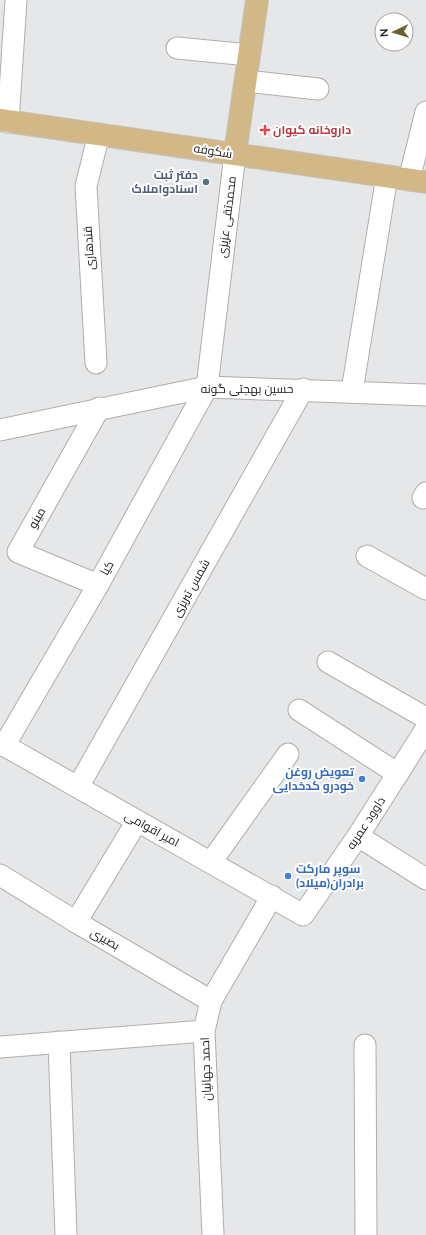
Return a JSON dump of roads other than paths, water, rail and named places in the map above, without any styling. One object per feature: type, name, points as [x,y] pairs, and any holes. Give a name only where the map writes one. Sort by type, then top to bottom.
[{"type":"main road","name":"محمدتقی عزیزی","points":[[235,154],[257,0]]},
{"type":"main road","name":"شکوفه","points":[[4,121],[417,181]]},
{"type":"street","points":[[4,121],[16,0]]},
{"type":"street","points":[[177,48],[249,55]]},
{"type":"street","points":[[246,81],[318,89]]},
{"type":"street","points":[[417,181],[426,112]]},
{"type":"street","name":"قندهاری","points":[[96,363],[86,186],[99,134]]},
{"type":"street","name":"محمدتقی عزیزی","points":[[207,387],[235,154]]},
{"type":"street","points":[[352,391],[387,176]]},
{"type":"street","name":"حسین بهجتی گونه","points":[[0,430],[100,408],[207,387],[303,389],[426,395]]},
{"type":"street","name":"کیا","points":[[2,745],[98,585],[207,387]]},
{"type":"street","name":"شمس تبریزی","points":[[78,787],[303,389]]},
{"type":"street","name":"مینو","points":[[98,585],[18,552],[100,408]]},
{"type":"street","points":[[367,556],[426,589]]},
{"type":"street","points":[[328,662],[426,718]]},
{"type":"street","points":[[299,710],[398,774]]},
{"type":"street","name":"داوود عمریه","points":[[303,915],[358,836],[426,729]]},
{"type":"street","name":"امیر اقوامی","points":[[2,745],[272,896],[303,915]]},
{"type":"street","points":[[211,862],[288,754]]},
{"type":"street","points":[[76,922],[137,821]]},
{"type":"street","points":[[358,836],[426,879]]},
{"type":"street","name":"بصیری","points":[[0,875],[211,1002]]},
{"type":"street","name":"احمد جهانیان","points":[[213,1235],[204,1031],[211,1002],[272,896]]},
{"type":"street","points":[[0,1047],[204,1031]]},
{"type":"street","points":[[59,1042],[66,1235]]},
{"type":"street","points":[[365,1045],[366,1235]]},
{"type":"place","name":"داروخانه کیوان","points":[[265,130]]},
{"type":"place","name":"دفتر ثبت اسنادواملاک","points":[[206,182]]},
{"type":"place","name":"تعویض روغن خودرو کدخدایی","points":[[362,779]]},
{"type":"place","name":"سوپر مارکت برادران(میلاد)","points":[[288,876]]}]
